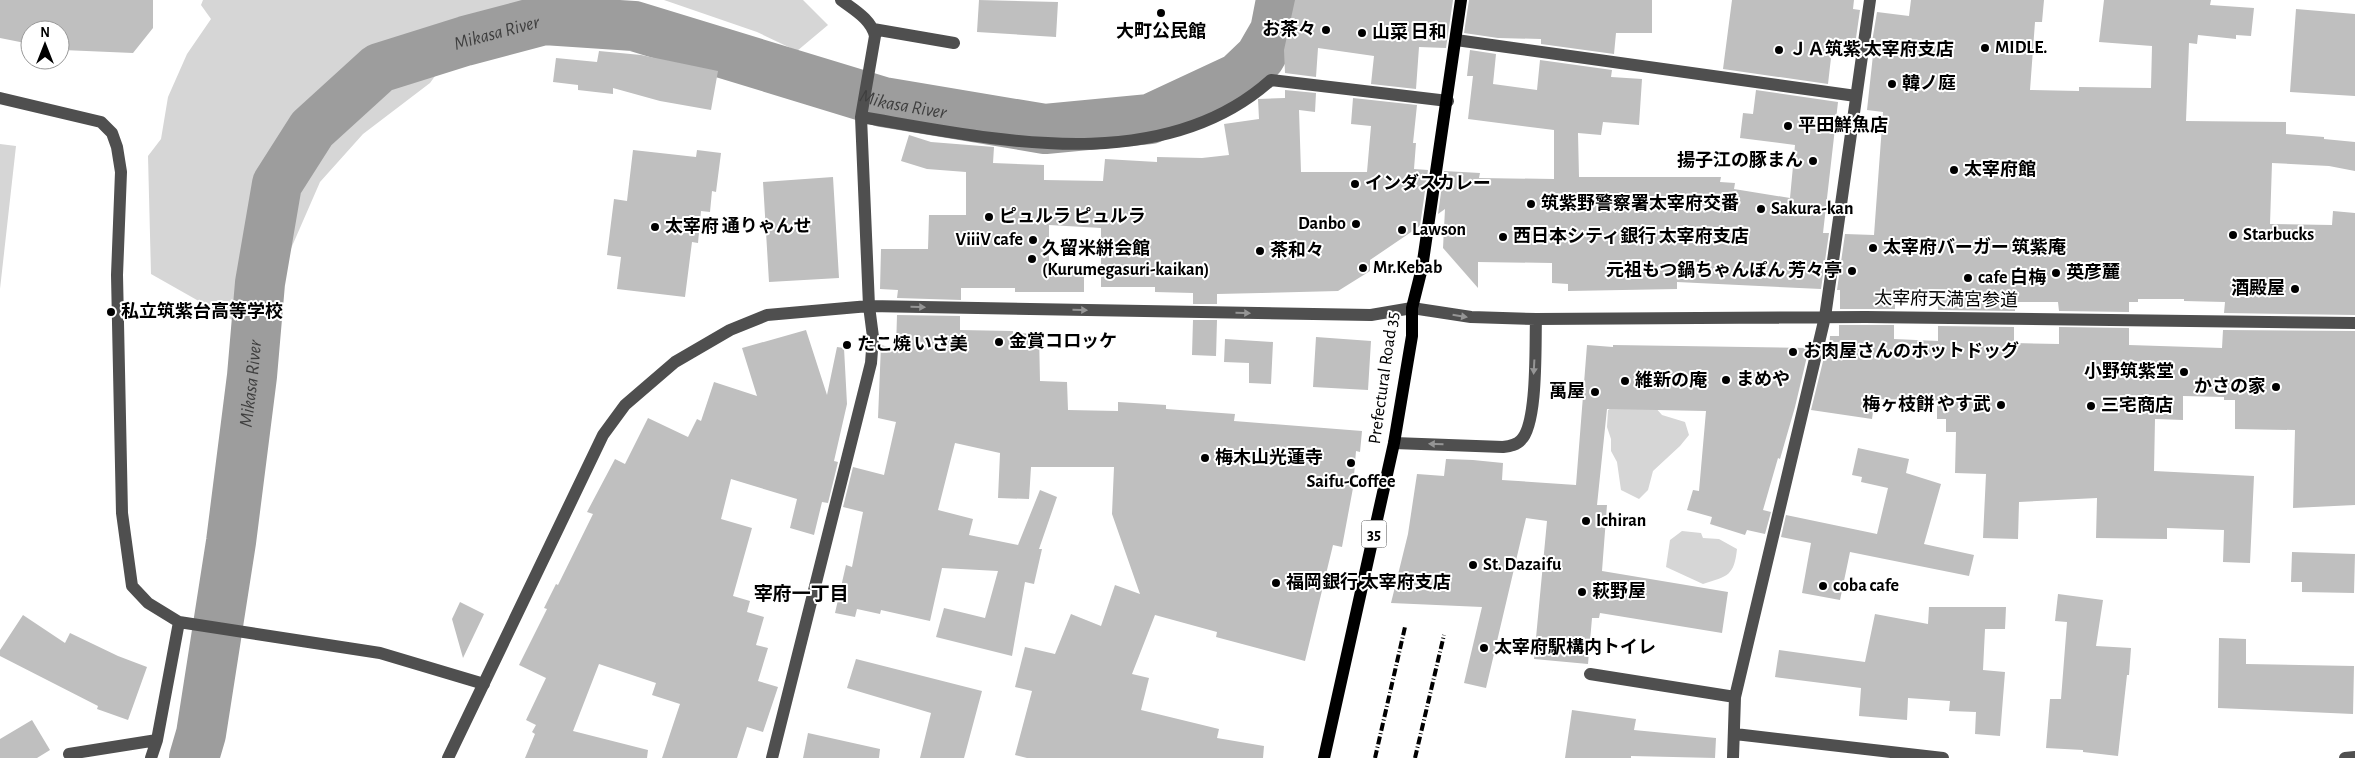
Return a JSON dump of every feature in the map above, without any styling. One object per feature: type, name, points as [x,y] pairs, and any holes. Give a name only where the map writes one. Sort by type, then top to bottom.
[{"type":"main road","name":"Prefectural Road 35","points":[[1324,758],[1394,442],[1412,336],[1412,308],[1422,268],[1448,101],[1461,0]]},
{"type":"street","points":[[772,758],[872,363],[873,337],[869,306],[862,114],[874,33],[863,16],[841,0]]},
{"type":"street","points":[[1733,758],[1735,697],[1825,317],[1870,0]]},
{"type":"street","points":[[874,33],[954,43]]},
{"type":"street","points":[[1456,40],[1856,96]]},
{"type":"street","points":[[862,114],[985,138],[1050,143],[1116,141],[1170,134],[1233,108],[1271,80],[1448,101]]},
{"type":"street","points":[[0,98],[100,122],[112,133],[117,147],[121,172],[117,275],[122,513],[132,586],[148,603],[179,622],[380,653],[484,684]]},
{"type":"street","name":"太宰府天満宮参道","points":[[448,758],[603,435],[624,405],[676,362],[730,330],[767,316],[869,306],[1371,315],[1412,308],[1471,317],[1536,319],[1825,317],[2355,323]]},
{"type":"street","points":[[1394,442],[1504,447],[1512,446],[1521,441],[1527,432],[1532,405],[1536,319]]},
{"type":"street","points":[[151,758],[157,740],[179,622]]},
{"type":"street","points":[[1590,674],[1735,697]]},
{"type":"street","points":[[1735,734],[1943,758]]},
{"type":"street","points":[[69,754],[157,740]]},
{"type":"street","points":[[2344,758],[2355,757]]},
{"type":"shaded area","points":[[203,0],[565,0],[503,12],[474,22],[430,83],[363,134],[320,182],[286,260],[276,333],[270,413],[256,416],[234,321],[151,274],[148,156],[161,139],[168,97],[187,54],[211,19],[201,5]]},
{"type":"shaded area","points":[[664,0],[803,0],[828,25],[797,51],[757,32]]},
{"type":"shaded area","points":[[0,144],[16,146],[0,289]]},
{"type":"shaded area","points":[[1637,387],[1662,415],[1685,422],[1689,435],[1653,471],[1648,490],[1639,499],[1621,490],[1617,462],[1611,451],[1611,439],[1607,427],[1608,410],[1617,405]]},
{"type":"shaded area","points":[[1682,531],[1701,533],[1703,538],[1719,539],[1737,549],[1732,570],[1724,577],[1703,584],[1666,567],[1670,540]]},
{"type":"building","points":[[0,0],[153,0],[153,28],[133,53],[70,50],[70,20],[20,20],[20,42],[0,38]]},
{"type":"building","points":[[979,0],[1058,2],[1056,37],[977,32]]},
{"type":"building","points":[[1295,0],[1453,0],[1446,48],[1419,47],[1416,89],[1371,84],[1374,56],[1318,48],[1316,77],[1285,73],[1284,50]]},
{"type":"building","points":[[1469,0],[1652,0],[1652,33],[1616,33],[1614,54],[1541,44],[1541,39],[1498,38],[1464,33]]},
{"type":"building","points":[[1732,0],[1854,0],[1853,9],[1860,10],[1854,52],[1832,49],[1828,84],[1723,69]]},
{"type":"building","points":[[1911,0],[2044,0],[2042,22],[2035,22],[2030,90],[2079,91],[2079,87],[2151,88],[2152,46],[2099,42],[2104,0],[2211,0],[2210,5],[2254,8],[2251,36],[2236,35],[2236,39],[2198,35],[2197,44],[2189,43],[2186,121],[2286,122],[2286,134],[2355,142],[2355,171],[2329,166],[2272,163],[2270,224],[2332,225],[2333,211],[2355,213],[2355,315],[2224,313],[2225,302],[2184,301],[2184,299],[2138,299],[2138,302],[2129,302],[2129,312],[2059,311],[2058,302],[2015,302],[2015,311],[1938,310],[1938,299],[1895,298],[1895,309],[1840,309],[1840,290],[1837,290],[1845,234],[1874,235],[1883,112],[1867,110],[1873,55],[1870,54],[1877,12],[1909,16]]},
{"type":"building","points":[[2296,9],[2355,14],[2355,96],[2290,92]]},
{"type":"building","points":[[1470,50],[1496,54],[1493,84],[1537,90],[1540,60],[1612,70],[1611,77],[1642,79],[1639,125],[1603,122],[1601,135],[1578,133],[1579,177],[1721,177],[1720,182],[1735,183],[1734,189],[1790,198],[1795,145],[1740,138],[1743,113],[1753,114],[1756,90],[1838,102],[1823,233],[1829,233],[1821,289],[1677,282],[1677,289],[1568,291],[1568,284],[1552,283],[1552,263],[1478,262],[1478,288],[1443,248],[1445,209],[1438,214],[1444,171],[1480,173],[1479,178],[1554,179],[1554,130],[1468,119],[1473,76],[1467,76]]},
{"type":"building","points":[[599,51],[641,55],[718,71],[711,110],[660,101],[613,88],[613,94],[578,90],[578,85],[553,82],[556,58],[597,62]]},
{"type":"building","points":[[1285,90],[1316,93],[1315,112],[1299,110],[1301,172],[1367,172],[1371,126],[1351,124],[1353,98],[1417,105],[1413,143],[1416,143],[1414,169],[1428,170],[1420,226],[1370,260],[1370,271],[1338,291],[1217,294],[1217,304],[1193,304],[1193,293],[1155,292],[1155,287],[1101,287],[1101,228],[1049,225],[1049,269],[1084,269],[1084,292],[1015,292],[1015,288],[961,288],[961,300],[897,298],[898,290],[880,289],[881,249],[928,249],[929,215],[966,215],[966,172],[927,169],[901,161],[909,135],[931,142],[994,147],[993,163],[1044,165],[1044,180],[1103,181],[1105,159],[1157,162],[1157,157],[1202,158],[1229,155],[1224,124],[1259,119],[1258,99],[1285,98]]},
{"type":"building","name":"太宰府 通りゃんせ","points":[[633,150],[696,157],[697,150],[721,153],[716,192],[712,191],[710,212],[701,211],[698,243],[692,242],[685,297],[617,289],[621,257],[607,255],[614,199],[627,201]]},
{"type":"building","points":[[833,177],[839,278],[769,282],[763,182]]},
{"type":"building","points":[[897,315],[960,316],[960,330],[1013,331],[1013,333],[1039,334],[1040,381],[1067,382],[1068,410],[1118,411],[1118,402],[1166,405],[1166,409],[1235,414],[1234,421],[1362,431],[1360,452],[1356,451],[1353,488],[1342,547],[1333,545],[1305,661],[1216,637],[1217,632],[1155,615],[1132,674],[1149,678],[1141,710],[1219,729],[1217,738],[1264,746],[1263,758],[1027,758],[1015,755],[1032,691],[1015,687],[1025,647],[1055,654],[1071,614],[1101,626],[1115,585],[1140,594],[1112,514],[1114,467],[1031,467],[1029,499],[998,498],[1000,453],[955,443],[938,510],[973,519],[969,535],[1018,545],[1040,490],[1057,497],[1039,549],[1042,549],[1034,584],[1025,582],[1012,656],[936,637],[944,608],[985,618],[998,571],[942,568],[930,621],[881,610],[880,614],[857,609],[855,617],[835,613],[846,565],[852,567],[863,512],[843,507],[853,467],[884,475],[896,422],[878,418],[881,345],[896,349]]},
{"type":"building","points":[[1193,320],[1217,320],[1216,356],[1192,355]]},
{"type":"building","points":[[1839,325],[1894,325],[1894,339],[1938,341],[1938,326],[2014,327],[2014,343],[2059,344],[2059,327],[2129,328],[2129,345],[2222,348],[2223,330],[2355,331],[2355,505],[2293,508],[2295,430],[2235,429],[2235,400],[2224,400],[2224,397],[2183,396],[2183,420],[2155,419],[2154,471],[2254,476],[2250,563],[2223,562],[2224,530],[2167,528],[2167,539],[2096,538],[2097,498],[2019,502],[2018,539],[1983,538],[1986,474],[1955,473],[1956,432],[1946,432],[1946,419],[1937,419],[1937,401],[1875,399],[1872,419],[1811,410],[1826,349],[1829,349],[1830,336],[1839,336]]},
{"type":"building","points":[[806,330],[827,395],[837,347],[844,348],[847,404],[834,461],[838,462],[828,503],[822,502],[814,535],[790,528],[797,499],[731,479],[721,519],[752,528],[733,596],[750,601],[747,612],[764,617],[756,645],[768,648],[758,681],[778,687],[763,732],[747,727],[737,758],[662,758],[680,704],[652,695],[656,683],[599,664],[573,731],[648,750],[647,758],[525,758],[535,734],[532,732],[536,725],[526,720],[546,678],[519,665],[547,609],[544,608],[556,584],[558,585],[593,514],[587,512],[615,459],[625,464],[648,418],[688,437],[697,419],[701,421],[714,382],[757,396],[742,348]]},
{"type":"building","points":[[1316,337],[1371,341],[1368,390],[1313,387]]},
{"type":"building","points":[[1225,339],[1273,342],[1271,384],[1249,383],[1249,363],[1224,362]]},
{"type":"building","points":[[1587,345],[1613,347],[1613,345],[1809,348],[1795,407],[1763,510],[1771,512],[1765,534],[1747,530],[1745,535],[1710,524],[1712,517],[1687,510],[1693,490],[1699,491],[1706,411],[1607,409],[1597,505],[1607,505],[1602,571],[1728,592],[1722,633],[1600,613],[1599,618],[1592,618],[1588,664],[1534,659],[1547,521],[1526,518],[1486,688],[1464,683],[1482,607],[1391,603],[1408,534],[1417,474],[1444,476],[1446,459],[1473,460],[1503,463],[1502,480],[1576,485]]},
{"type":"building","points":[[1858,448],[1909,459],[1906,473],[1941,484],[1924,544],[1974,555],[1969,576],[1850,552],[1840,600],[1802,593],[1811,543],[1781,537],[1786,515],[1877,534],[1888,488],[1861,482],[1862,477],[1852,475]]},
{"type":"building","points":[[2292,552],[2355,554],[2354,593],[2302,592],[2302,582],[2291,582]]},
{"type":"building","points":[[2058,594],[2103,600],[2096,646],[2131,648],[2118,756],[2083,752],[2083,750],[2046,748],[2050,699],[2061,699],[2067,622],[2055,621]]},
{"type":"building","points":[[460,602],[484,614],[463,658],[452,619]]},
{"type":"building","points":[[1929,607],[2006,607],[2005,629],[1985,629],[1983,670],[2005,672],[2000,736],[1975,734],[1976,712],[1949,711],[1950,701],[1908,698],[1907,720],[1859,716],[1861,688],[1775,677],[1779,650],[1865,662],[1875,614],[1928,624]]},
{"type":"building","points":[[23,615],[65,643],[70,633],[118,656],[147,667],[128,720],[97,709],[98,706],[0,656],[0,650]]},
{"type":"building","points":[[2219,638],[2246,639],[2246,664],[2354,666],[2353,714],[2218,708]]},
{"type":"building","points":[[856,659],[982,691],[964,758],[920,758],[931,713],[847,688]]},
{"type":"building","points":[[1572,710],[1636,719],[1634,730],[1716,738],[1715,758],[1631,756],[1631,758],[1565,758]]},
{"type":"building","points":[[32,720],[50,750],[37,758],[0,758],[0,739]]},
{"type":"building","points":[[808,733],[880,749],[879,758],[803,758]]},
{"type":"waterway","name":"Mikasa River","points":[[194,758],[201,734],[231,542],[252,376],[260,283],[277,184],[312,129],[379,68],[465,41],[544,20],[634,26],[883,102],[1045,129],[1150,119],[1238,78],[1260,57],[1275,31],[1281,0]]},
{"type":"railway","points":[[1375,758],[1405,627]]},
{"type":"railway","points":[[1415,758],[1444,635]]},
{"type":"place","name":"大町公民館","points":[[1161,13]]},
{"type":"place","name":"お茶々","points":[[1326,30]]},
{"type":"place","name":"山菜 日和","points":[[1362,33]]},
{"type":"place","name":"MIDLE.","points":[[1985,48]]},
{"type":"place","name":"ＪＡ筑紫 太宰府支店","points":[[1779,50]]},
{"type":"place","name":"韓ノ庭","points":[[1892,84]]},
{"type":"place","name":"平田鮮魚店","points":[[1788,126]]},
{"type":"place","name":"揚子江の豚まん","points":[[1813,161]]},
{"type":"place","name":"太宰府館","points":[[1954,170]]},
{"type":"place","name":"インダスカレー","points":[[1355,184]]},
{"type":"place","name":"筑紫野警察署太宰府交番","points":[[1531,204]]},
{"type":"place","name":"Sakura-kan","points":[[1761,209]]},
{"type":"place","name":"ピュルラ ピュルラ","points":[[989,217]]},
{"type":"place","name":"Danbo","points":[[1356,224]]},
{"type":"place","name":"太宰府 通りゃんせ","points":[[655,227]]},
{"type":"place","name":"Lawson","points":[[1402,230]]},
{"type":"place","name":"Starbucks","points":[[2233,235]]},
{"type":"place","name":"西日本シティ銀行 太宰府支店","points":[[1503,237]]},
{"type":"place","name":"ViiiV cafe","points":[[1033,240]]},
{"type":"place","name":"太宰府バーガー 筑紫庵","points":[[1873,248]]},
{"type":"place","name":"茶和々","points":[[1260,251]]},
{"type":"place","name":"久留米絣会館 (Kurumegasuri-kaikan)","points":[[1032,259]]},
{"type":"place","name":"Mr.Kebab","points":[[1363,268]]},
{"type":"place","name":"元祖もつ鍋ちゃんぽん 芳々亭","points":[[1852,271]]},
{"type":"place","name":"英彦麓","points":[[2056,273]]},
{"type":"place","name":"cafe 白梅","points":[[1968,278]]},
{"type":"place","name":"酒殿屋","points":[[2295,289]]},
{"type":"place","name":"私立筑紫台高等学校","points":[[111,312]]},
{"type":"place","name":"金賞コロッケ","points":[[999,342]]},
{"type":"place","name":"たこ焼 いさ美","points":[[847,345]]},
{"type":"place","name":"お肉屋さんのホットドッグ","points":[[1793,352]]},
{"type":"place","name":"小野筑紫堂","points":[[2184,372]]},
{"type":"place","name":"まめや","points":[[1726,380]]},
{"type":"place","name":"維新の庵","points":[[1625,381]]},
{"type":"place","name":"かさの家","points":[[2276,387]]},
{"type":"place","name":"萬屋","points":[[1595,392]]},
{"type":"place","name":"梅ヶ枝餅 やす武","points":[[2001,405]]},
{"type":"place","name":"三宅商店","points":[[2091,406]]},
{"type":"place","name":"梅木山光蓮寺","points":[[1205,458]]},
{"type":"place","name":"Saifu-Coffee","points":[[1351,463]]},
{"type":"place","name":"Ichiran","points":[[1586,521]]},
{"type":"place","name":"St. Dazaifu","points":[[1473,565]]},
{"type":"place","name":"福岡銀行 太宰府支店","points":[[1276,583]]},
{"type":"place","name":"coba cafe","points":[[1823,586]]},
{"type":"place","name":"萩野屋","points":[[1582,592]]},
{"type":"place","name":"太宰府駅構内トイレ","points":[[1484,648]]},
{"type":"district","name":"宰府一丁目","points":[[801,594]]}]
